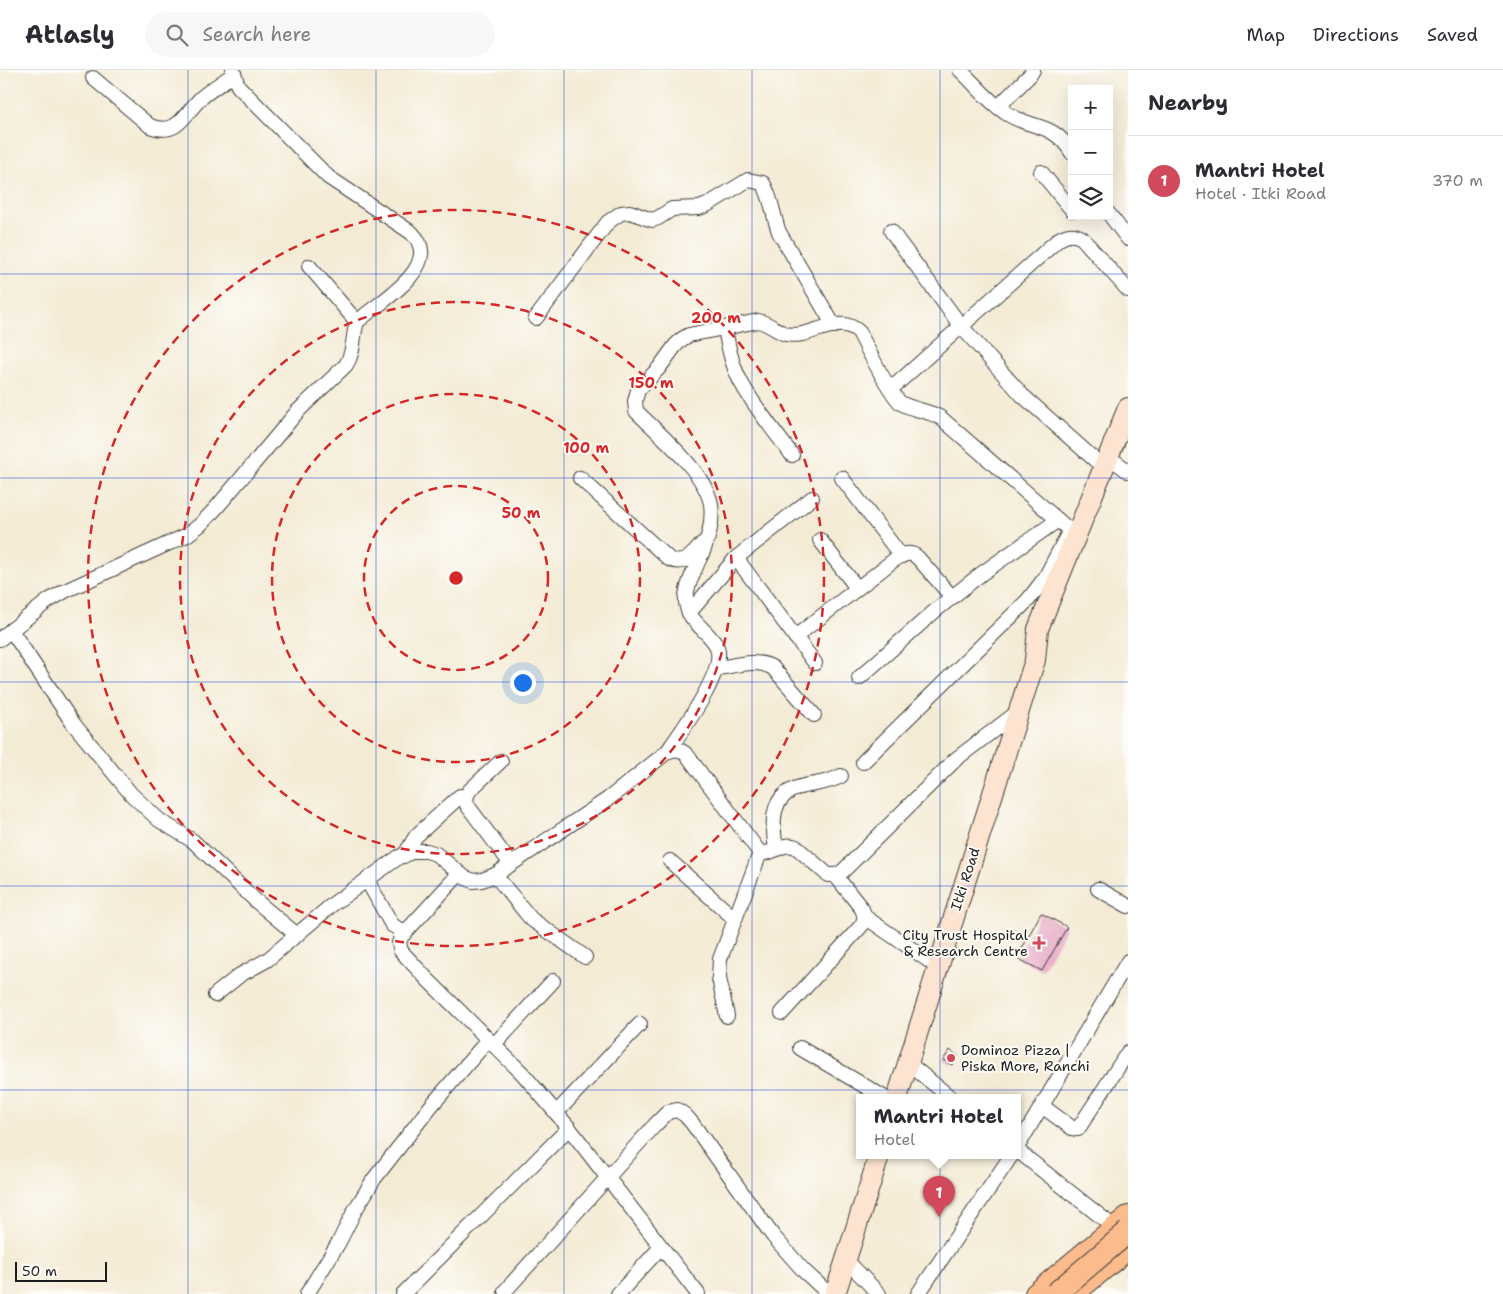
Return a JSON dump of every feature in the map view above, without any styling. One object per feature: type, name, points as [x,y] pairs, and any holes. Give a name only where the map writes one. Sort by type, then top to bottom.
[{"type":"main road","points":[[1036,1294],[1125,1229]]},
{"type":"main road","points":[[1055,1294],[1125,1229]]},
{"type":"main road","points":[[1073,1294],[1128,1248]]},
{"type":"main road","points":[[1089,1294],[1128,1261]]},
{"type":"street","points":[[960,70],[1007,114],[1047,128],[1068,146]]},
{"type":"street","points":[[998,107],[1033,70]]},
{"type":"street","points":[[92,78],[150,126],[160,130],[169,129],[178,124],[202,98],[234,72],[238,86],[328,177],[403,226],[420,243],[421,256],[416,269],[407,281],[357,322],[354,331],[352,356],[346,365],[298,411],[200,525],[187,535],[65,591],[48,601],[6,634],[72,722],[131,794],[159,820],[192,841],[256,901],[297,935]]},
{"type":"street","points":[[1041,172],[1068,205]]},
{"type":"street","points":[[536,318],[608,222],[614,217],[630,212],[652,220],[672,209],[699,208],[748,180],[763,183],[768,191],[774,220],[779,232],[834,326]]},
{"type":"street","points":[[1113,219],[1128,239]]},
{"type":"street","points":[[1066,235],[1071,220]]},
{"type":"street","points":[[891,231],[961,326],[1022,395],[1116,467]]},
{"type":"street","points":[[891,389],[1059,239],[1066,235],[1074,234],[1082,238],[1128,290]]},
{"type":"street","points":[[309,266],[357,322]]},
{"type":"street","points":[[667,752],[701,701],[717,668],[719,656],[717,646],[695,623],[689,613],[686,602],[688,589],[708,539],[711,504],[706,489],[694,471],[636,410],[634,401],[638,390],[659,368],[682,339],[689,335],[758,321],[766,322],[786,334],[796,334],[834,326],[853,327],[859,332],[901,403],[928,411],[941,418],[1072,533]]},
{"type":"street","points":[[725,328],[729,348],[742,385],[792,455]]},
{"type":"street","points":[[863,762],[1032,596],[1116,467],[1128,408]]},
{"type":"street","points":[[1035,660],[1049,635],[1128,437]]},
{"type":"street","points":[[580,478],[669,559],[677,563],[684,561],[708,539]]},
{"type":"street","points":[[842,478],[901,556]]},
{"type":"street","points":[[689,613],[736,558],[812,498]]},
{"type":"street","points":[[859,678],[952,597],[981,574],[1058,520]]},
{"type":"street","points":[[1035,660],[1038,629],[1072,533]]},
{"type":"street","points":[[820,540],[858,588]]},
{"type":"street","points":[[795,638],[858,588],[901,556],[908,553],[913,554],[952,597]]},
{"type":"street","points":[[736,558],[815,663]]},
{"type":"street","name":"Itki Road","points":[[898,1094],[1035,660]]},
{"type":"street","points":[[717,668],[758,663],[766,664],[773,668],[814,715]]},
{"type":"street","points":[[215,995],[240,975],[267,960],[332,904],[400,857],[415,851],[427,851],[436,854],[459,874],[473,881],[495,875],[608,799],[667,752],[674,749],[680,750],[687,755],[760,853],[766,854],[790,844],[828,875],[835,875],[842,872],[956,759],[1019,710]]},
{"type":"street","points":[[501,761],[469,791],[466,805],[511,864]]},
{"type":"street","points":[[776,849],[772,827],[775,810],[781,800],[799,788],[823,784],[841,776]]},
{"type":"street","points":[[404,856],[416,836],[460,796]]},
{"type":"street","points":[[727,1016],[718,966],[760,853]]},
{"type":"street","points":[[670,861],[735,919]]},
{"type":"street","points":[[401,937],[459,874]]},
{"type":"street","points":[[495,875],[531,919],[585,957]]},
{"type":"street","points":[[835,875],[862,909],[865,918],[938,967]]},
{"type":"street","points":[[367,880],[392,925],[402,931],[399,943],[401,951],[406,958],[523,1074],[569,1128],[698,1294]]},
{"type":"street","points":[[1098,889],[1128,906]]},
{"type":"street","points":[[782,1013],[862,924],[865,918]]},
{"type":"street","points":[[1021,1141],[1128,961]]},
{"type":"street","points":[[307,1294],[374,1179],[431,1106],[553,980]]},
{"type":"street","points":[[556,1113],[640,1024]]},
{"type":"street","points":[[800,1048],[878,1094]]},
{"type":"street","points":[[1042,1106],[1072,1128],[1078,1129],[1128,1052]]},
{"type":"street","points":[[908,1063],[946,1094]]},
{"type":"street","points":[[505,1291],[668,1112],[677,1110],[692,1123],[773,1236],[804,1272],[829,1294]]},
{"type":"street","points":[[403,1294],[569,1128]]},
{"type":"street","points":[[1021,1154],[1125,1229]]},
{"type":"street","points":[[835,1294],[878,1159]]},
{"type":"street","points":[[918,1294],[1010,1159]]},
{"type":"street","points":[[618,1294],[661,1247]]},
{"type":"street","points":[[846,1260],[879,1294]]},
{"type":"building","points":[[1041,913],[1067,927],[1042,971],[1017,958]]},
{"type":"building","name":"Dominoz Pizza | Piska More, Ranchi","points":[[950,1050],[958,1056],[952,1065],[943,1060]]},
{"type":"place","name":"City Trust Hospital & Research Centre","points":[[1039,943]]},
{"type":"place","name":"Dominoz Pizza | Piska More, Ranchi","points":[[951,1058]]},
{"type":"place","name":"Mantri Hotel","points":[[939,1217]]}]
